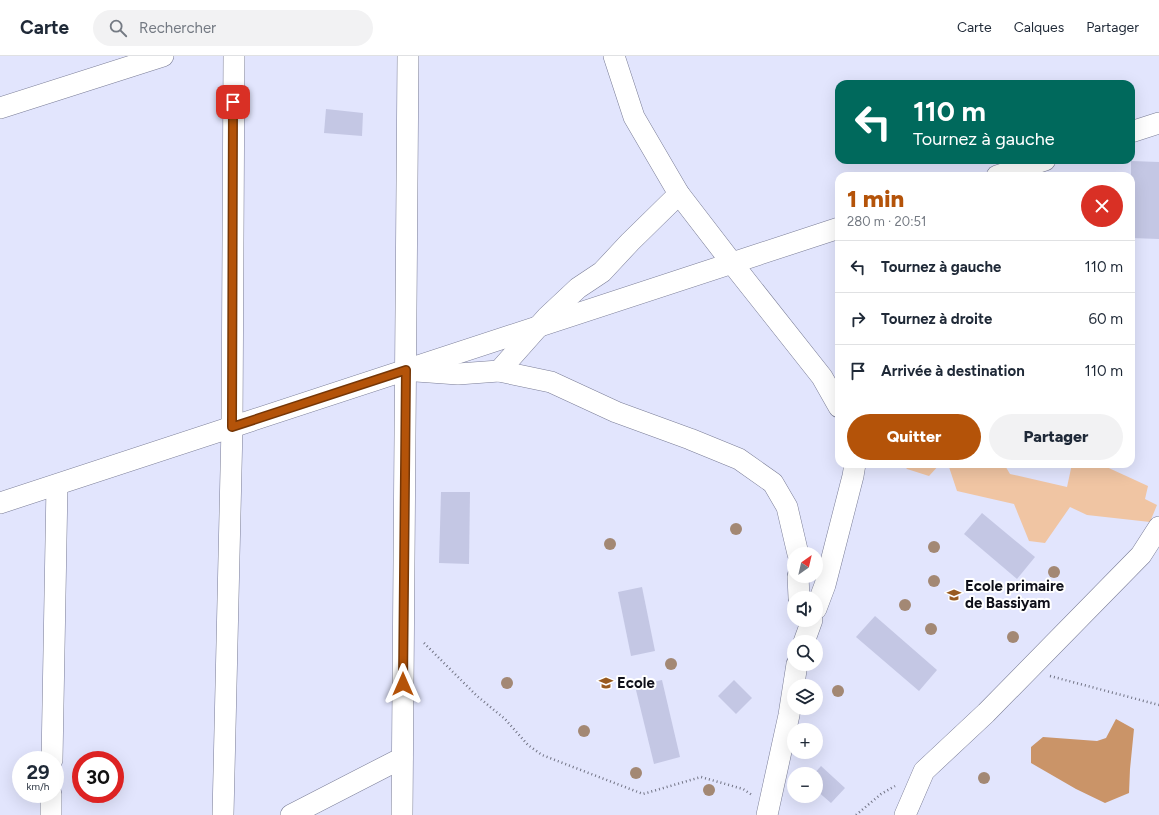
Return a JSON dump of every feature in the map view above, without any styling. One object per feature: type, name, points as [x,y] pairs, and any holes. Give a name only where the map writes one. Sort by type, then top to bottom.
[{"type":"street","points":[[0,108],[163,56]]},
{"type":"street","points":[[223,815],[232,427],[234,56]]},
{"type":"street","points":[[402,815],[408,56]]},
{"type":"street","points":[[614,56],[634,117],[679,194],[822,377],[835,401]]},
{"type":"street","points":[[1135,131],[1159,123]]},
{"type":"street","points":[[1009,172],[1034,164]]},
{"type":"street","points":[[499,372],[539,326],[578,288],[602,272],[679,194]]},
{"type":"street","points":[[0,503],[835,229]]},
{"type":"street","points":[[406,370],[458,374],[499,372],[551,382],[616,412],[739,459],[774,483],[787,507],[796,547]]},
{"type":"street","points":[[823,591],[854,468]]},
{"type":"street","points":[[52,751],[57,485]]},
{"type":"street","points":[[906,815],[924,771],[986,713],[1141,555],[1159,527]]},
{"type":"street","points":[[768,810],[789,715],[797,671]]},
{"type":"street","points":[[290,815],[402,758]]},
{"type":"street","points":[[51,803],[51,815]]},
{"type":"path","points":[[404,624],[477,696],[505,719],[528,745],[542,755],[643,794],[701,777],[743,789],[768,810]]},
{"type":"path","points":[[1028,670],[1159,705]]},
{"type":"path","points":[[856,815],[881,794],[924,771]]},
{"type":"shaded area","points":[[906,468],[936,468],[929,476]]},
{"type":"shaded area","points":[[949,468],[1006,468],[1010,474],[1067,487],[1071,468],[1109,468],[1148,486],[1145,499],[1157,505],[1150,522],[1087,515],[1070,507],[1045,543],[1029,541],[1014,504],[957,491]]},
{"type":"shaded area","points":[[1116,719],[1134,729],[1129,793],[1105,803],[1076,789],[1031,763],[1031,747],[1043,737],[1097,741],[1106,738]]},
{"type":"building","points":[[326,109],[363,113],[362,136],[324,133]]},
{"type":"building","points":[[1135,161],[1159,162],[1159,239],[1135,238],[1135,172],[1131,172],[1131,164],[1135,164]]},
{"type":"building","points":[[441,492],[470,492],[469,564],[439,563]]},
{"type":"building","points":[[982,513],[1035,557],[1017,579],[964,534]]},
{"type":"building","points":[[642,587],[655,651],[631,656],[618,592]]},
{"type":"building","points":[[875,616],[937,670],[919,691],[856,637]]},
{"type":"building","points":[[662,680],[680,757],[654,764],[635,686]]},
{"type":"building","points":[[734,680],[752,698],[736,714],[718,696]]},
{"type":"building","points":[[823,768],[845,788],[831,803],[823,796]]},
{"type":"place","name":"Ecole primaire de Bassiyam","points":[[954,595]]},
{"type":"place","name":"Ecole","points":[[606,683]]},
{"type":"route","points":[[233,102],[232,427],[406,370],[403,684]]}]
